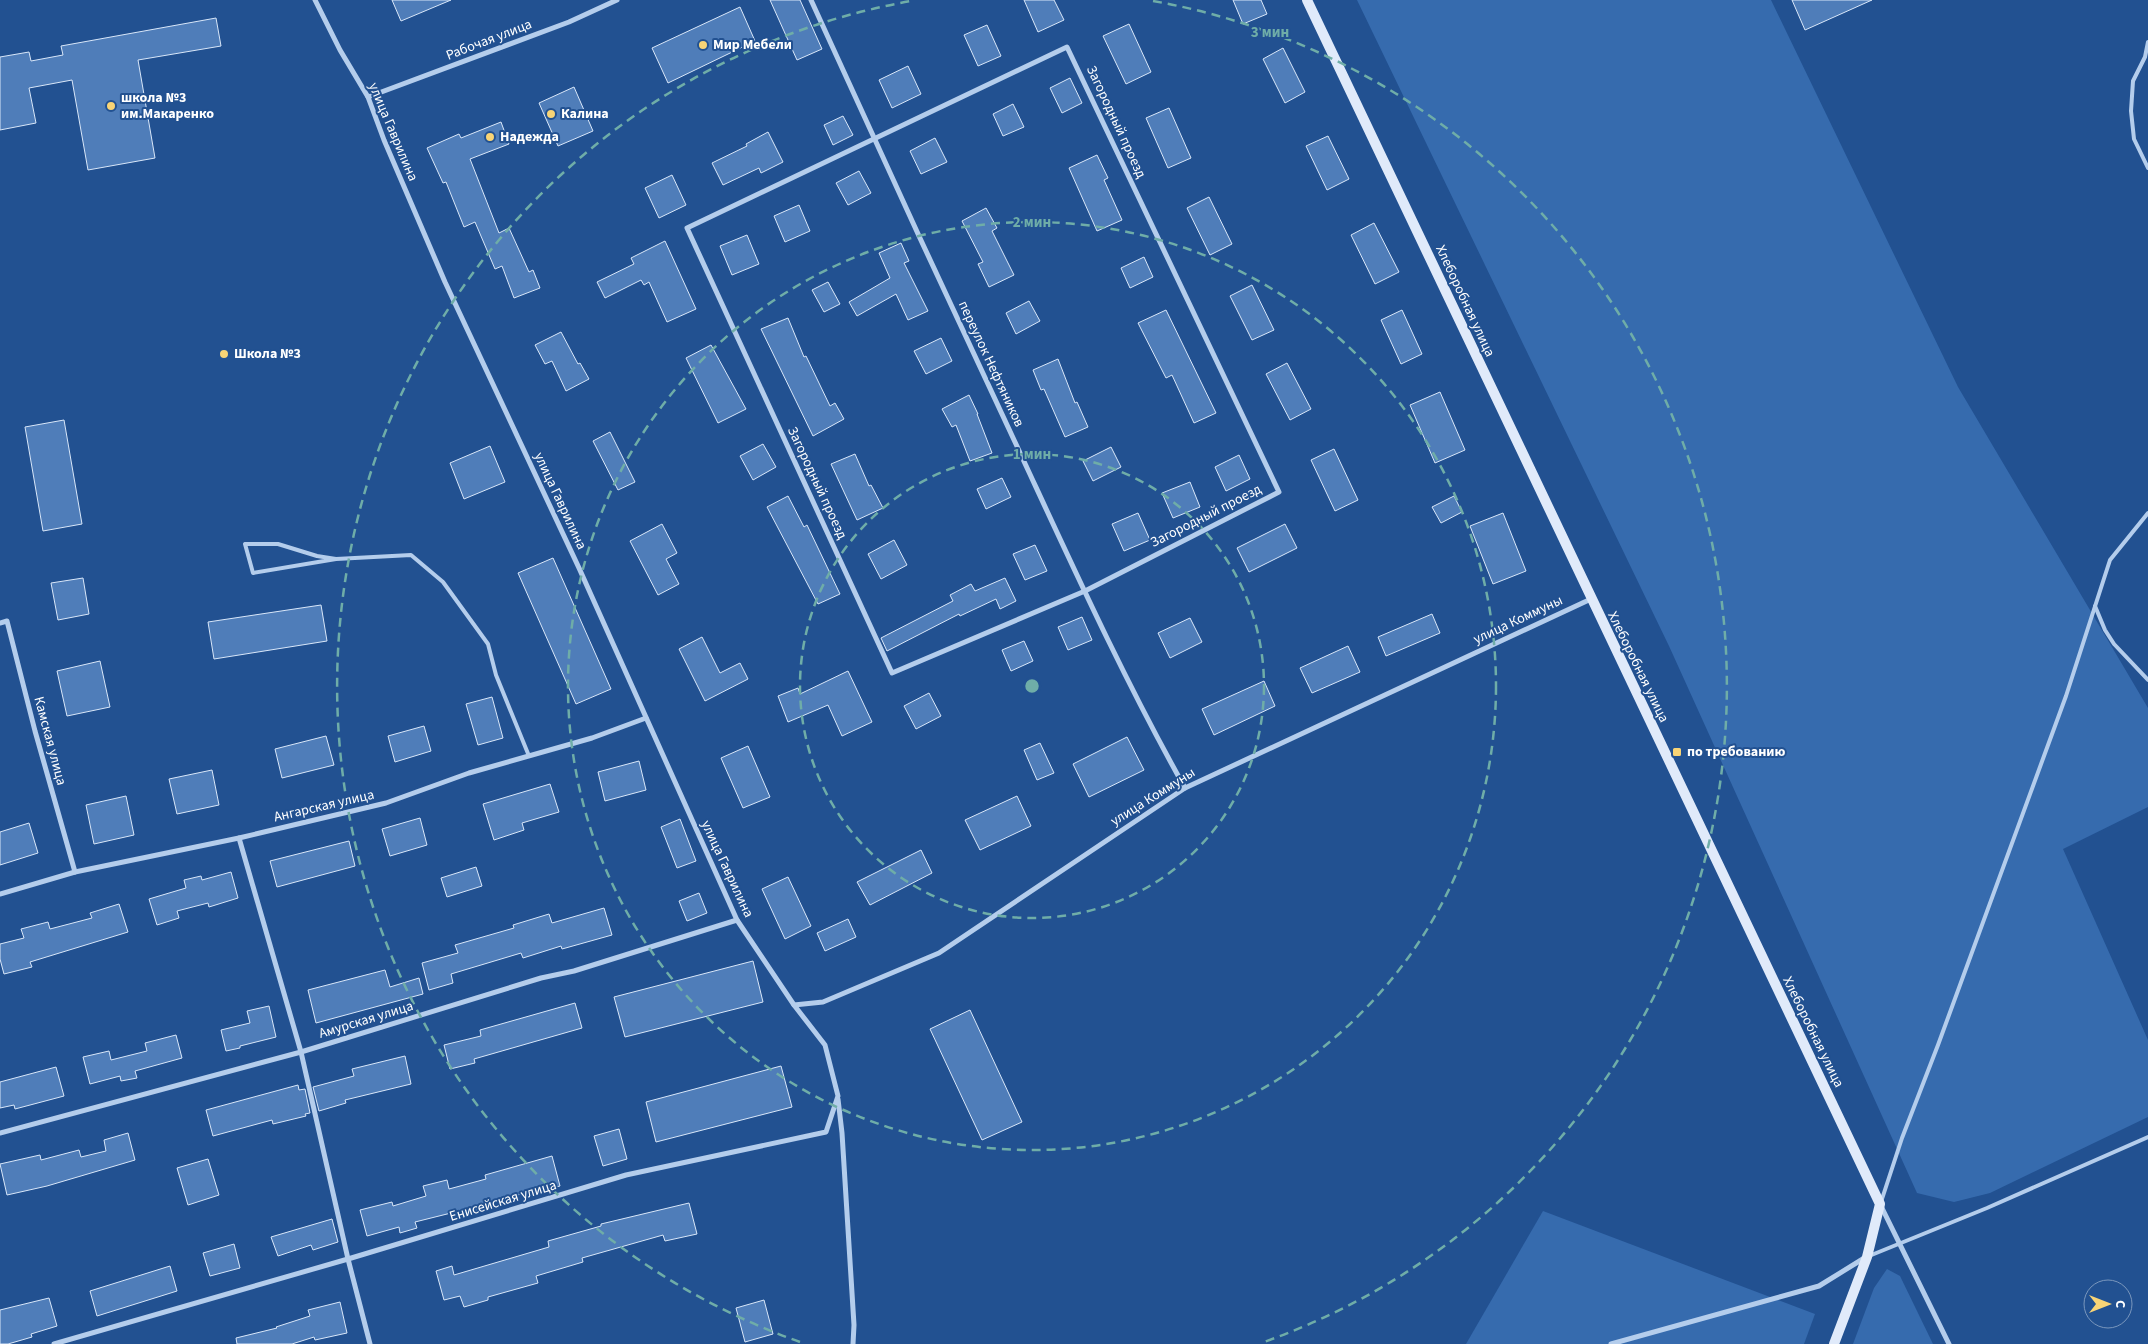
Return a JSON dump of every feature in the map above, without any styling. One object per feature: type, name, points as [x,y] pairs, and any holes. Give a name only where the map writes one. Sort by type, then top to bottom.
[{"type":"main road","name":"Хлеборобная улица","points":[[1306,0],[1880,1204]]},
{"type":"main road","points":[[1834,1344],[1867,1256],[1880,1204]]},
{"type":"street","name":"улица Гаврилина","points":[[315,0],[340,50],[368,97],[384,140],[446,282],[579,568],[737,920],[794,1005]]},
{"type":"street","name":"Рабочая улица","points":[[368,97],[569,22],[617,0]]},
{"type":"street","name":"переулок Нефтяников","points":[[811,0],[874,140],[1085,591],[1159,741],[1185,788]]},
{"type":"street","name":"Загородный проезд","points":[[1067,47],[1279,492],[1085,591],[892,673],[687,228],[1067,47]]},
{"type":"street","name":"улица Коммуны","points":[[794,1005],[823,1002],[940,953],[1185,788],[1590,599]]},
{"type":"street","name":"Камская улица","points":[[0,623],[7,621],[35,731],[75,872]]},
{"type":"street","name":"Ангарская улица","points":[[0,894],[75,872],[239,838],[386,803],[469,773],[592,738],[646,718]]},
{"type":"street","points":[[239,838],[301,1052],[348,1259],[370,1344]]},
{"type":"street","name":"Амурская улица","points":[[0,1133],[301,1052],[541,978],[574,971],[737,920]]},
{"type":"street","points":[[794,1005],[825,1045],[838,1096],[854,1325],[853,1344]]},
{"type":"street","name":"Енисейская улица","points":[[54,1344],[626,1176],[826,1132],[838,1096]]},
{"type":"street","name":"Хлеборобная улица","points":[[1880,1204],[1949,1344]]},
{"type":"street","points":[[1611,1344],[1820,1286],[1867,1256]]},
{"type":"lane","points":[[2148,42],[2144,57],[2133,81],[2131,111],[2134,139],[2148,168]]},
{"type":"lane","points":[[1880,1204],[1902,1138],[2066,696],[2110,560],[2148,513]]},
{"type":"lane","points":[[336,559],[317,556],[278,544],[245,544],[253,573],[336,559],[411,555],[442,582],[488,644],[496,675],[529,756]]},
{"type":"lane","points":[[2095,606],[2105,630],[2114,644],[2148,680]]},
{"type":"lane","points":[[1867,1256],[1986,1208],[2148,1137]]},
{"type":"shaded area","points":[[1357,0],[1771,0],[1958,387],[2148,708],[2148,807],[2063,849],[2148,1040],[2148,1117],[1990,1193],[1954,1202],[1917,1193],[1669,646]]},
{"type":"shaded area","points":[[1543,1211],[1815,1314],[1804,1344],[1466,1344]]},
{"type":"shaded area","points":[[1887,1269],[1900,1276],[1933,1344],[1853,1344],[1874,1288]]},
{"type":"building","points":[[392,0],[451,0],[401,21]]},
{"type":"building","points":[[770,0],[800,0],[822,49],[797,60]]},
{"type":"building","points":[[1024,0],[1054,0],[1064,20],[1038,32]]},
{"type":"building","points":[[1233,0],[1261,0],[1267,14],[1243,24]]},
{"type":"building","points":[[1792,0],[1872,0],[1805,30]]},
{"type":"building","name":"Мир Мебели","points":[[740,7],[755,41],[668,83],[652,48]]},
{"type":"building","name":"школа №3 им.Макаренко","points":[[216,18],[221,46],[138,60],[155,158],[88,170],[72,80],[29,88],[36,123],[0,130],[0,57],[29,52],[31,61],[63,55],[61,46]]},
{"type":"building","points":[[1129,24],[1151,72],[1126,84],[1103,36]]},
{"type":"building","points":[[987,25],[1001,56],[978,66],[964,35]]},
{"type":"building","points":[[1283,48],[1305,92],[1285,103],[1263,59]]},
{"type":"building","points":[[908,66],[921,94],[892,108],[879,80]]},
{"type":"building","points":[[1070,78],[1082,103],[1062,113],[1050,88]]},
{"type":"building","points":[[574,87],[593,131],[558,146],[539,103]]},
{"type":"building","points":[[1013,104],[1024,127],[1003,136],[993,114]]},
{"type":"building","points":[[1169,108],[1191,158],[1168,168],[1146,118]]},
{"type":"building","points":[[843,116],[853,135],[833,145],[824,125]]},
{"type":"building","points":[[501,122],[509,144],[470,159],[499,233],[509,228],[529,272],[533,270],[540,288],[514,298],[502,266],[495,269],[475,222],[464,227],[446,182],[443,183],[427,148],[459,134],[461,138]]},
{"type":"building","points":[[768,132],[783,162],[761,173],[759,168],[723,185],[712,163],[747,146],[746,144]]},
{"type":"building","points":[[1328,136],[1349,179],[1327,190],[1306,146]]},
{"type":"building","points":[[935,138],[947,162],[921,174],[910,151]]},
{"type":"building","points":[[1097,155],[1108,178],[1104,180],[1122,220],[1097,231],[1069,168]]},
{"type":"building","points":[[859,171],[871,193],[848,205],[836,183]]},
{"type":"building","points":[[672,175],[686,205],[659,218],[645,188]]},
{"type":"building","points":[[1209,197],[1232,244],[1210,255],[1187,208]]},
{"type":"building","points":[[799,205],[810,231],[785,242],[774,216]]},
{"type":"building","points":[[986,208],[997,228],[992,231],[1014,275],[989,287],[978,264],[983,262],[962,221]]},
{"type":"building","points":[[1374,223],[1399,272],[1375,284],[1351,235]]},
{"type":"building","points":[[747,235],[759,264],[732,275],[720,246]]},
{"type":"building","points":[[665,241],[696,309],[667,322],[649,282],[644,285],[641,280],[605,298],[597,282],[634,264],[631,258]]},
{"type":"building","points":[[901,243],[909,261],[904,263],[928,311],[908,320],[896,294],[857,316],[849,302],[890,278],[879,253]]},
{"type":"building","points":[[1144,257],[1153,277],[1130,288],[1121,268]]},
{"type":"building","points":[[828,282],[840,304],[824,312],[812,290]]},
{"type":"building","points":[[1252,285],[1274,330],[1252,340],[1230,296]]},
{"type":"building","points":[[1029,301],[1040,321],[1016,334],[1006,313]]},
{"type":"building","points":[[1166,310],[1216,413],[1194,423],[1172,375],[1166,378],[1138,323]]},
{"type":"building","points":[[1402,310],[1422,354],[1401,364],[1381,320]]},
{"type":"building","points":[[788,318],[804,357],[806,356],[830,406],[835,403],[844,419],[813,436],[761,329]]},
{"type":"building","points":[[561,332],[578,364],[580,363],[589,379],[566,391],[552,361],[545,364],[535,345]]},
{"type":"building","points":[[941,338],[952,361],[926,374],[914,351]]},
{"type":"building","points":[[711,345],[746,409],[718,423],[686,358]]},
{"type":"building","points":[[1058,359],[1075,403],[1077,402],[1088,427],[1065,437],[1044,389],[1041,390],[1033,370]]},
{"type":"building","points":[[1287,363],[1311,409],[1290,420],[1266,374]]},
{"type":"building","points":[[1440,392],[1465,450],[1435,463],[1410,405]]},
{"type":"building","points":[[969,395],[992,453],[970,461],[956,425],[952,427],[942,409]]},
{"type":"building","points":[[64,420],[82,524],[43,531],[25,427]]},
{"type":"building","points":[[610,432],[635,482],[618,490],[593,441]]},
{"type":"building","points":[[763,444],[776,467],[753,480],[740,456]]},
{"type":"building","points":[[490,446],[505,482],[464,499],[450,463]]},
{"type":"building","points":[[1111,447],[1121,467],[1093,481],[1083,461]]},
{"type":"building","points":[[1334,449],[1358,500],[1335,511],[1311,460]]},
{"type":"building","points":[[855,454],[869,486],[871,485],[883,508],[857,520],[831,464]]},
{"type":"building","points":[[1239,455],[1250,479],[1226,491],[1215,467]]},
{"type":"building","points":[[1002,478],[1011,497],[986,509],[977,489]]},
{"type":"building","points":[[1190,482],[1200,507],[1173,518],[1162,493]]},
{"type":"building","points":[[788,496],[804,527],[807,525],[840,594],[818,604],[767,507]]},
{"type":"building","points":[[1454,496],[1462,512],[1441,523],[1432,507]]},
{"type":"building","points":[[1138,513],[1150,540],[1124,551],[1112,524]]},
{"type":"building","points":[[1503,513],[1526,571],[1493,584],[1470,526]]},
{"type":"building","points":[[662,524],[677,553],[666,559],[679,584],[658,595],[630,541]]},
{"type":"building","points":[[1285,524],[1297,548],[1249,572],[1237,548]]},
{"type":"building","points":[[894,540],[907,565],[881,579],[868,554]]},
{"type":"building","points":[[1035,545],[1047,571],[1025,580],[1013,554]]},
{"type":"building","points":[[553,558],[611,689],[576,704],[518,573]]},
{"type":"building","points":[[83,578],[89,614],[58,620],[51,583]]},
{"type":"building","points":[[1005,578],[1016,601],[1000,609],[996,599],[960,616],[959,614],[887,651],[881,638],[953,601],[950,595],[971,584],[975,591]]},
{"type":"building","points":[[321,605],[327,641],[214,659],[208,622]]},
{"type":"building","points":[[1432,614],[1440,633],[1386,656],[1378,637]]},
{"type":"building","points":[[1082,617],[1092,640],[1068,650],[1058,627]]},
{"type":"building","points":[[1190,618],[1202,642],[1170,658],[1158,633]]},
{"type":"building","points":[[702,637],[720,673],[740,663],[748,679],[705,701],[679,649]]},
{"type":"building","points":[[1024,641],[1033,661],[1011,671],[1002,650]]},
{"type":"building","points":[[1348,646],[1360,672],[1312,693],[1300,668]]},
{"type":"building","points":[[100,661],[110,707],[67,716],[57,671]]},
{"type":"building","points":[[848,671],[872,722],[842,736],[828,705],[788,722],[778,696],[798,688],[800,694]]},
{"type":"building","points":[[1264,681],[1275,706],[1214,735],[1202,709]]},
{"type":"building","points":[[929,693],[941,716],[916,729],[904,706]]},
{"type":"building","points":[[492,697],[503,738],[478,745],[466,704]]},
{"type":"building","points":[[424,726],[431,751],[395,762],[388,736]]},
{"type":"building","points":[[326,736],[334,765],[282,778],[275,749]]},
{"type":"building","points":[[1127,737],[1144,770],[1089,797],[1073,764]]},
{"type":"building","points":[[1040,743],[1054,773],[1037,780],[1024,750]]},
{"type":"building","points":[[748,746],[770,797],[743,808],[721,758]]},
{"type":"building","points":[[639,761],[646,790],[605,801],[598,772]]},
{"type":"building","points":[[212,770],[219,805],[177,814],[169,779]]},
{"type":"building","points":[[550,784],[559,812],[522,823],[524,830],[494,840],[483,804]]},
{"type":"building","points":[[126,796],[134,835],[94,844],[86,805]]},
{"type":"building","points":[[1017,796],[1031,826],[980,850],[965,820]]},
{"type":"building","points":[[420,818],[427,845],[390,856],[382,829]]},
{"type":"building","points":[[680,819],[696,861],[677,868],[661,827]]},
{"type":"building","points":[[29,823],[38,853],[0,865],[0,832]]},
{"type":"building","points":[[349,841],[355,866],[277,887],[270,861]]},
{"type":"building","points":[[921,850],[932,873],[870,905],[857,882]]},
{"type":"building","points":[[476,867],[482,886],[447,897],[441,878]]},
{"type":"building","points":[[231,872],[238,898],[209,907],[208,903],[177,911],[179,918],[157,925],[149,899],[186,888],[184,880],[201,876],[202,880]]},
{"type":"building","points":[[788,877],[811,926],[785,939],[762,889]]},
{"type":"building","points":[[699,893],[707,913],[687,921],[679,901]]},
{"type":"building","points":[[119,904],[128,932],[30,962],[32,967],[4,974],[0,959],[0,944],[24,938],[21,929],[48,922],[50,929],[92,918],[90,913]]},
{"type":"building","points":[[604,908],[612,935],[562,949],[561,946],[523,958],[521,953],[451,974],[453,983],[429,990],[422,963],[458,953],[455,945],[514,928],[513,925],[549,914],[552,923]]},
{"type":"building","points":[[848,919],[856,937],[825,951],[817,933]]},
{"type":"building","points":[[753,961],[763,1002],[625,1037],[614,997]]},
{"type":"building","points":[[385,970],[390,987],[419,978],[423,994],[316,1023],[308,990]]},
{"type":"building","points":[[575,1003],[582,1028],[474,1059],[475,1063],[450,1069],[444,1045],[481,1036],[480,1030]]},
{"type":"building","points":[[269,1006],[276,1037],[226,1051],[221,1030],[250,1023],[247,1011]]},
{"type":"building","points":[[970,1010],[1022,1122],[982,1140],[930,1029]]},
{"type":"building","points":[[176,1035],[182,1058],[135,1071],[137,1078],[121,1081],[120,1076],[90,1084],[83,1057],[109,1051],[111,1060],[147,1051],[145,1043]]},
{"type":"building","points":[[405,1056],[411,1084],[345,1100],[346,1103],[319,1111],[313,1087],[354,1076],[352,1069]]},
{"type":"building","points":[[781,1066],[792,1107],[656,1142],[646,1102]]},
{"type":"building","points":[[56,1067],[64,1096],[15,1109],[14,1105],[0,1108],[0,1082]]},
{"type":"building","points":[[298,1085],[299,1090],[305,1089],[310,1113],[305,1114],[306,1116],[273,1124],[272,1120],[213,1136],[206,1110]]},
{"type":"building","points":[[619,1129],[627,1159],[603,1166],[594,1136]]},
{"type":"building","points":[[128,1133],[135,1160],[47,1186],[7,1195],[0,1164],[40,1155],[41,1160],[79,1150],[81,1157],[106,1151],[104,1140]]},
{"type":"building","points":[[552,1156],[560,1186],[535,1192],[535,1190],[487,1204],[488,1207],[456,1216],[455,1212],[415,1222],[417,1228],[400,1233],[399,1227],[367,1236],[360,1210],[392,1202],[393,1206],[426,1196],[423,1186],[447,1180],[449,1189],[486,1179],[485,1175]]},
{"type":"building","points":[[208,1159],[219,1195],[188,1205],[177,1168]]},
{"type":"building","points":[[689,1203],[697,1234],[665,1241],[663,1235],[582,1258],[583,1262],[536,1276],[538,1283],[488,1297],[488,1300],[464,1307],[460,1296],[444,1300],[436,1271],[452,1266],[454,1275],[549,1247],[548,1241],[601,1226],[601,1224]]},
{"type":"building","points":[[332,1219],[338,1242],[313,1250],[311,1245],[278,1256],[271,1237]]},
{"type":"building","points":[[234,1244],[240,1268],[210,1276],[203,1253]]},
{"type":"building","points":[[170,1266],[177,1291],[97,1316],[90,1291]]},
{"type":"building","points":[[49,1298],[57,1326],[31,1334],[32,1337],[8,1344],[0,1344],[0,1310]]},
{"type":"building","points":[[764,1300],[773,1334],[745,1342],[736,1308]]},
{"type":"building","points":[[340,1302],[347,1333],[315,1340],[314,1337],[292,1344],[237,1344],[236,1338],[277,1328],[310,1316],[308,1310]]},
{"type":"place","name":"Мир Мебели","points":[[703,45]]},
{"type":"place","name":"школа №3 им.Макаренко","points":[[111,106]]},
{"type":"place","name":"Калина","points":[[551,114]]},
{"type":"place","name":"Надежда","points":[[490,137]]},
{"type":"place","name":"Школа №3","points":[[224,354]]},
{"type":"place","name":"по требованию","points":[[1677,752]]}]
